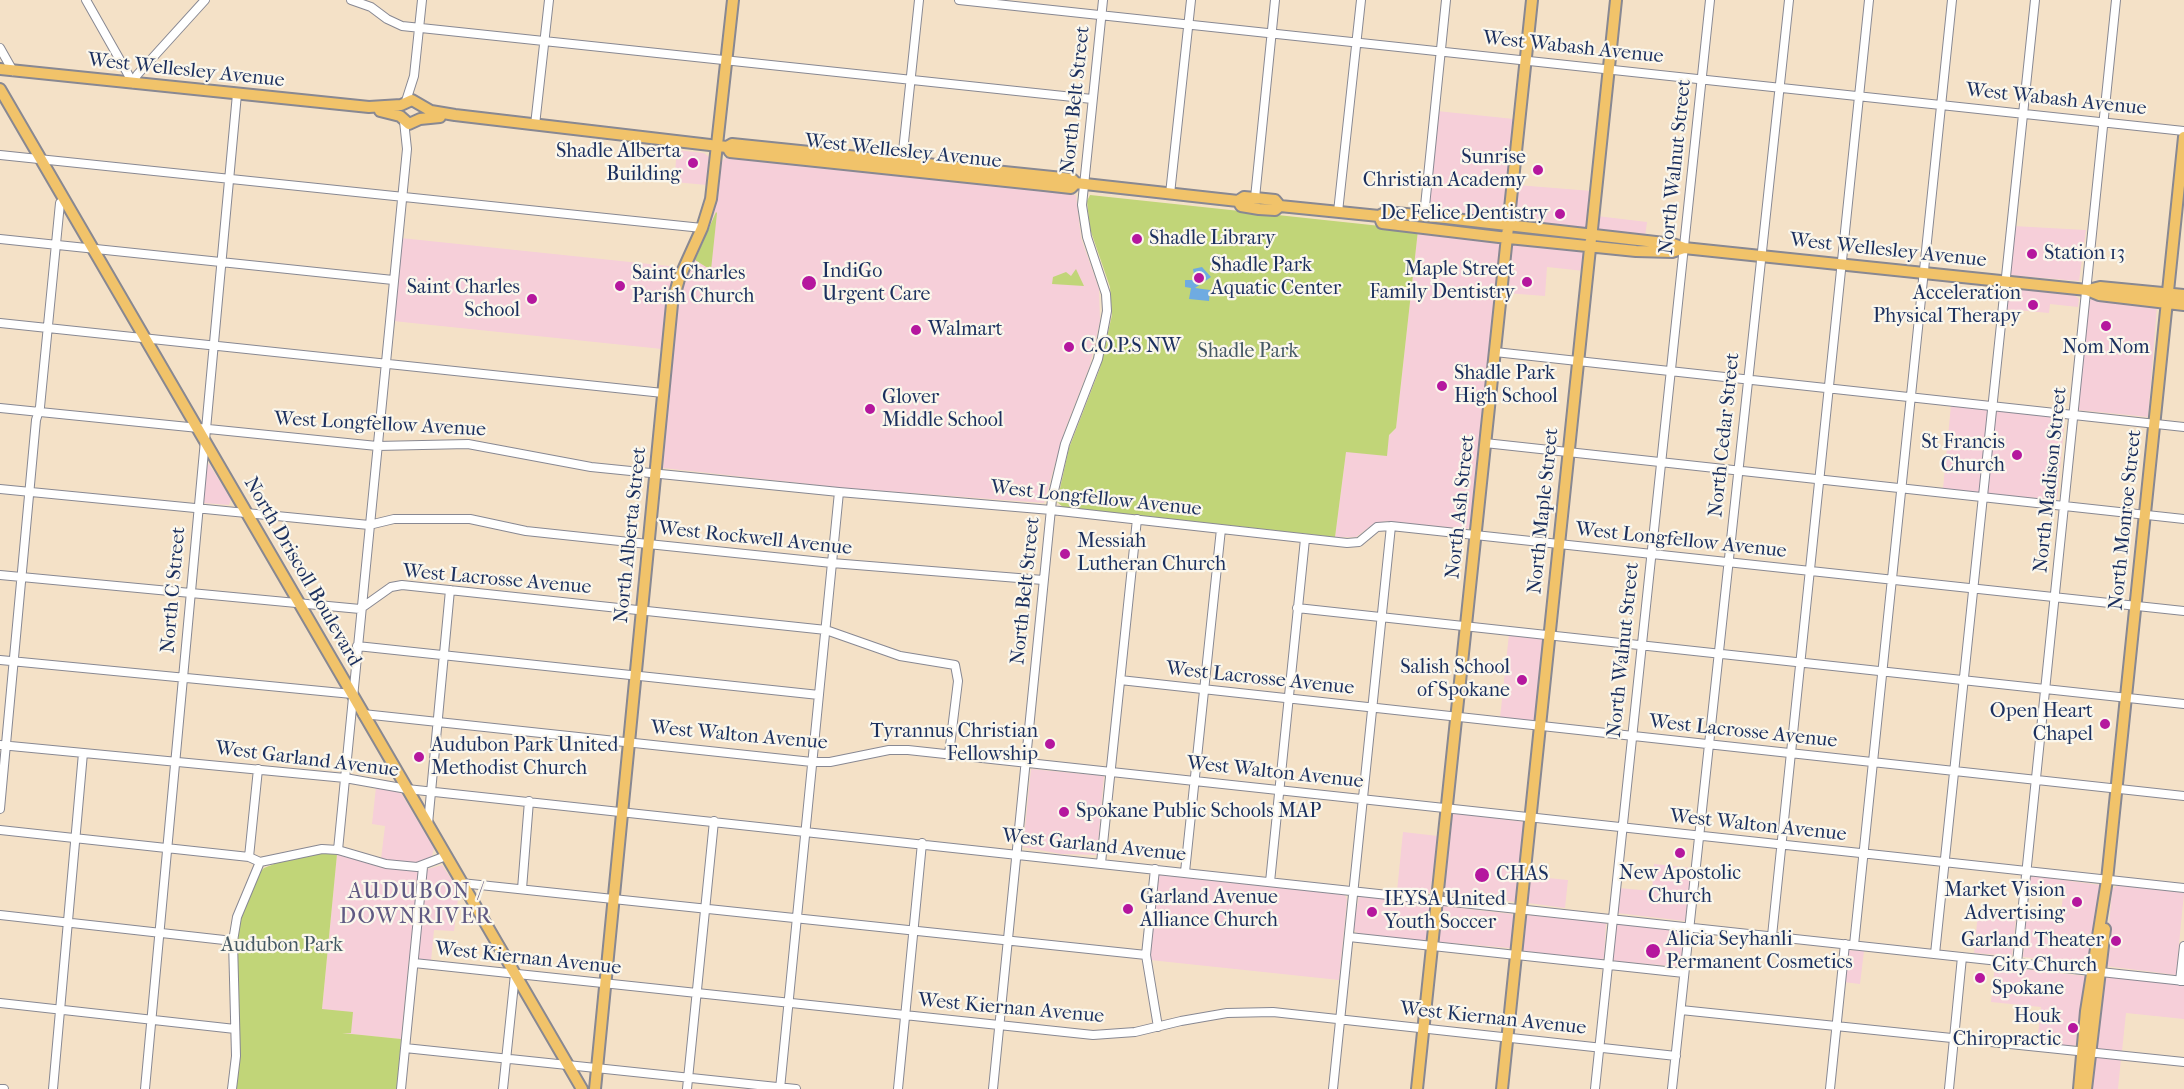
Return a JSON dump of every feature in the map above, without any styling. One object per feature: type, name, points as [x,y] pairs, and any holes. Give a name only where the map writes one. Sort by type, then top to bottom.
[{"type":"main road","name":"North Alberta Street","points":[[596,1086],[628,742],[675,291],[702,228],[722,147],[733,0]]},
{"type":"main road","name":"North Ash Street","points":[[1418,1089],[1532,0]]},
{"type":"main road","name":"North Maple Street","points":[[1502,1089],[1616,0]]},
{"type":"main road","name":"West Wellesley Avenue","points":[[0,69],[369,108],[408,109],[722,147],[732,144],[885,159],[1072,179],[1080,184],[1238,201],[1245,197],[1255,198],[1275,201],[1280,206],[1381,219],[1591,241],[1673,244],[1684,248],[2088,290],[2118,298],[2167,298],[2184,295]]},
{"type":"main road","name":"North Driscoll Boulevard","points":[[0,89],[202,433],[246,513],[580,1089]]},
{"type":"main road","name":"West Wellesley Avenue","points":[[408,109],[409,124],[455,116]]},
{"type":"main road","points":[[408,109],[418,121]]},
{"type":"main road","name":"North Monroe Street","points":[[2079,1089],[2096,971],[2106,922],[2104,908],[2184,137]]},
{"type":"main road","name":"West Wellesley Avenue","points":[[722,147],[730,152],[857,166],[1071,188],[1080,184]]},
{"type":"main road","points":[[836,154],[857,166],[885,159]]},
{"type":"main road","name":"West Wellesley Avenue","points":[[1238,201],[1241,207],[1275,210],[1280,206]]},
{"type":"main road","name":"West Wellesley Avenue","points":[[1381,219],[1386,212],[1424,216],[1507,232]]},
{"type":"main road","name":"West Wellesley Avenue","points":[[2088,290],[2100,287],[2167,298],[2184,305]]},
{"type":"main road","name":"North Monroe Street","points":[[2086,1052],[2086,1089]]},
{"type":"street","points":[[86,0],[133,83]]},
{"type":"street","points":[[133,83],[136,75],[205,0]]},
{"type":"street","points":[[351,0],[371,7],[394,23],[419,28],[1092,99]]},
{"type":"street","points":[[338,850],[407,149],[408,109],[422,0]]},
{"type":"street","points":[[535,125],[549,0]]},
{"type":"street","points":[[902,161],[919,0]]},
{"type":"street","name":"West Wabash Avenue","points":[[959,0],[2184,131]]},
{"type":"street","name":"North Belt Street","points":[[993,1089],[1051,510],[1058,465],[1098,359],[1107,311],[1106,294],[1084,224],[1080,184],[1103,0]]},
{"type":"street","points":[[1170,194],[1191,0]]},
{"type":"street","points":[[1255,198],[1275,0]]},
{"type":"street","points":[[1338,212],[1361,0]]},
{"type":"street","points":[[1424,216],[1446,0]]},
{"type":"street","name":"North Walnut Street","points":[[1595,1089],[1710,0]]},
{"type":"street","name":"North Cedar Street","points":[[1672,1089],[1789,0]]},
{"type":"street","points":[[1772,936],[1869,0]]},
{"type":"street","points":[[1830,1089],[1837,1026],[1863,855],[1952,0]]},
{"type":"street","points":[[1935,954],[2035,0]]},
{"type":"street","name":"North Madison Street","points":[[2017,963],[2088,290],[2116,0]]},
{"type":"street","points":[[0,48],[13,71]]},
{"type":"street","name":"North C Street","points":[[145,1089],[191,593],[202,433],[213,345],[237,94]]},
{"type":"street","points":[[407,149],[418,121]]},
{"type":"street","points":[[0,154],[702,228]]},
{"type":"street","points":[[0,809],[3,745],[15,661],[60,203],[64,200]]},
{"type":"street","points":[[0,239],[393,280]]},
{"type":"street","points":[[0,323],[663,393]]},
{"type":"street","points":[[1495,352],[2184,427]]},
{"type":"street","name":"West Longfellow Avenue","points":[[0,408],[202,433],[376,446],[468,444],[571,464],[656,474],[1051,510],[1353,544],[1365,538],[1377,527],[1391,526],[2184,611]]},
{"type":"street","points":[[1485,443],[2184,519]]},
{"type":"street","name":"West Rockwell Avenue","points":[[0,489],[369,525],[394,519],[418,517],[470,519],[526,531],[648,544],[832,563],[1043,580]]},
{"type":"street","points":[[780,1088],[838,492]]},
{"type":"street","points":[[1101,863],[1137,519]]},
{"type":"street","points":[[1334,1089],[1391,526]]},
{"type":"street","points":[[1185,872],[1221,529]]},
{"type":"street","points":[[1270,882],[1305,539]]},
{"type":"street","points":[[0,575],[360,609]]},
{"type":"street","name":"West Lacrosse Avenue","points":[[360,609],[391,587],[402,585],[826,630],[900,656],[948,662],[956,667],[958,681],[949,754]]},
{"type":"street","points":[[428,826],[450,590]]},
{"type":"street","points":[[1297,608],[2184,704]]},
{"type":"street","points":[[357,646],[819,695]]},
{"type":"street","points":[[0,660],[352,694]]},
{"type":"street","name":"West Lacrosse Avenue","points":[[1120,680],[2184,796]]},
{"type":"street","name":"West Walton Avenue","points":[[363,714],[812,762],[830,762],[889,750],[949,754],[1863,855],[2184,888]]},
{"type":"street","name":"West Garland Avenue","points":[[3,745],[345,777],[407,789],[2182,981]]},
{"type":"street","points":[[53,1089],[84,753]]},
{"type":"street","points":[[249,857],[258,769]]},
{"type":"street","points":[[522,889],[529,801]]},
{"type":"street","points":[[687,1089],[714,821]]},
{"type":"street","points":[[0,830],[249,857],[260,862],[312,850],[338,850],[386,864],[423,867],[446,856]]},
{"type":"street","points":[[898,1089],[922,843]]},
{"type":"street","points":[[232,1089],[236,1056],[233,941],[237,917],[260,862]]},
{"type":"street","points":[[401,1089],[423,867]]},
{"type":"street","points":[[1155,869],[1146,955],[1158,1027]]},
{"type":"street","points":[[461,883],[1146,955]]},
{"type":"street","points":[[0,915],[233,941]]},
{"type":"street","points":[[1348,937],[1684,973]]},
{"type":"street","points":[[2182,981],[2184,946]]},
{"type":"street","points":[[1949,1089],[1962,957]]},
{"type":"street","name":"West Kiernan Avenue","points":[[414,963],[1103,1035],[1135,1032],[1202,1017],[1250,1012],[1340,1019],[1676,1056]]},
{"type":"street","points":[[503,1089],[515,974]]},
{"type":"street","points":[[0,1003],[236,1029]]},
{"type":"street","points":[[1680,1010],[2184,1062]]},
{"type":"street","points":[[405,1048],[506,1058],[569,1069],[597,1068],[796,1089]]},
{"type":"shaded area","points":[[1437,111],[1514,119],[1502,219],[1427,211]]},
{"type":"shaded area","points":[[677,150],[704,153],[709,157],[707,185],[674,182]]},
{"type":"shaded area","points":[[728,156],[1076,195],[1081,238],[1099,289],[1100,321],[1090,365],[1064,432],[1044,503],[845,488],[663,468],[677,303],[688,269],[713,215],[721,162]]},
{"type":"shaded area","points":[[1517,185],[1592,191],[1588,227],[1585,230],[1514,221]]},
{"type":"shaded area","points":[[1597,216],[1647,222],[1645,237],[1597,230]]},
{"type":"shaded area","points":[[2013,226],[2086,230],[2079,281],[2008,275]]},
{"type":"shaded area","name":"Shadle Park High School","points":[[1418,230],[1500,243],[1471,525],[1467,529],[1386,521],[1372,525],[1356,537],[1335,537],[1346,452],[1389,435],[1396,428]]},
{"type":"shaded area","name":"Saint Charles School","points":[[401,238],[678,267],[669,292],[662,349],[393,321]]},
{"type":"shaded area","points":[[1511,243],[1585,250],[1584,271],[1547,267],[1545,296],[1506,293]]},
{"type":"shaded area","points":[[2010,288],[2075,295],[2079,299],[2078,307],[2050,304],[2049,313],[2004,309]]},
{"type":"shaded area","points":[[2094,298],[2157,307],[2148,417],[2078,410],[2089,301]]},
{"type":"shaded area","points":[[1951,405],[2065,418],[2057,500],[1943,489]]},
{"type":"shaded area","points":[[209,464],[231,499],[229,505],[203,503],[206,465]]},
{"type":"shaded area","name":"Salish School of Spokane","points":[[1509,634],[1542,638],[1544,641],[1536,718],[1533,722],[1500,718]]},
{"type":"shaded area","name":"Spokane Public Schools MAP","points":[[1031,769],[1104,776],[1097,855],[1061,854],[1023,847]]},
{"type":"shaded area","points":[[376,787],[401,793],[434,848],[432,856],[418,864],[381,859],[385,826],[372,824]]},
{"type":"shaded area","points":[[1454,813],[1525,822],[1515,902],[1443,893],[1451,816]]},
{"type":"shaded area","points":[[1403,832],[1438,836],[1430,893],[1397,891]]},
{"type":"shaded area","points":[[337,854],[383,868],[425,870],[442,865],[459,891],[454,931],[434,930],[431,961],[409,959],[401,1039],[320,1031]]},
{"type":"shaded area","points":[[1654,864],[1692,868],[1685,921],[1617,913],[1619,888],[1652,891]]},
{"type":"shaded area","points":[[1159,875],[1345,895],[1347,900],[1339,980],[1150,960]]},
{"type":"shaded area","points":[[1528,876],[1568,880],[1565,908],[1528,903]]},
{"type":"shaded area","points":[[2033,876],[2100,885],[2089,964],[2023,957],[2026,917],[2060,921],[2063,896],[2029,892],[2030,878]]},
{"type":"shaded area","points":[[2118,885],[2184,893],[2176,975],[2106,966],[2112,889]]},
{"type":"shaded area","points":[[1359,896],[1428,904],[1431,908],[1428,938],[1422,941],[1357,933],[1353,929]]},
{"type":"shaded area","points":[[1442,906],[1512,914],[1514,918],[1510,948],[1439,942]]},
{"type":"shaded area","points":[[1978,913],[2016,917],[2012,956],[1974,953]]},
{"type":"shaded area","points":[[1528,915],[1606,923],[1604,958],[1600,960],[1524,951],[1522,948],[1524,920]]},
{"type":"shaded area","points":[[1616,924],[1682,931],[1685,933],[1681,967],[1615,961],[1612,959]]},
{"type":"shaded area","points":[[1847,950],[1864,951],[1860,984],[1843,982]]},
{"type":"shaded area","points":[[1995,966],[2085,976],[2079,1043],[2074,1046],[2037,1043],[2041,1007],[1991,1002]]},
{"type":"shaded area","points":[[2104,978],[2184,984],[2184,1019],[2126,1013],[2122,1051],[2097,1049],[2094,1045]]},
{"type":"shaded area","points":[[2094,1057],[2121,1059],[2118,1089],[2088,1089]]},
{"type":"green space","name":"Shadle Park","points":[[1090,195],[1418,230],[1396,428],[1389,435],[1387,456],[1346,452],[1335,537],[1063,507],[1057,502],[1069,448],[1100,368],[1112,315],[1110,287],[1090,229],[1087,201]]},
{"type":"green space","points":[[717,213],[711,270],[695,260]]},
{"type":"green space","points":[[1076,269],[1084,286],[1052,284],[1053,277],[1066,272],[1071,276]]},
{"type":"green space","name":"Audubon Park","points":[[322,852],[337,854],[322,1009],[353,1012],[351,1033],[342,1033],[401,1039],[397,1089],[235,1089],[235,946],[239,918],[259,873],[264,868],[292,857]]},
{"type":"water","points":[[1202,267],[1211,277],[1195,288],[1210,290],[1209,301],[1189,299],[1191,288],[1185,287],[1185,280],[1195,280],[1193,269]]},
{"type":"place","name":"Shadle Alberta Building","points":[[693,163]]},
{"type":"place","name":"Sunrise Christian Academy","points":[[1538,170]]},
{"type":"place","name":"De Felice Dentistry","points":[[1560,214]]},
{"type":"place","name":"Shadle Library","points":[[1137,239]]},
{"type":"place","name":"Station 13","points":[[2032,254]]},
{"type":"place","name":"Shadle Park Aquatic Center","points":[[1199,278]]},
{"type":"place","name":"Maple Street Family Dentistry","points":[[1527,282]]},
{"type":"place","name":"IndiGo Urgent Care","points":[[809,283]]},
{"type":"place","name":"Saint Charles Parish Church","points":[[620,286]]},
{"type":"place","name":"Saint Charles School","points":[[532,299]]},
{"type":"place","name":"Acceleration Physical Therapy","points":[[2033,305]]},
{"type":"place","name":"Nom Nom","points":[[2106,326]]},
{"type":"place","name":"Walmart","points":[[916,330]]},
{"type":"place","name":"C.O.P.S NW","points":[[1069,347]]},
{"type":"place","name":"Shadle Park High School","points":[[1442,386]]},
{"type":"place","name":"Glover Middle School","points":[[870,409]]},
{"type":"place","name":"St Francis Church","points":[[2017,455]]},
{"type":"place","name":"Messiah Lutheran Church","points":[[1065,554]]},
{"type":"place","name":"Salish School of Spokane","points":[[1522,680]]},
{"type":"place","name":"Open Heart Chapel","points":[[2105,724]]},
{"type":"place","name":"Tyrannus Christian Fellowship","points":[[1050,744]]},
{"type":"place","name":"Audubon Park United Methodist Church","points":[[419,757]]},
{"type":"place","name":"Spokane Public Schools MAP","points":[[1064,812]]},
{"type":"place","name":"New Apostolic Church","points":[[1680,853]]},
{"type":"place","name":"CHAS","points":[[1482,875]]},
{"type":"place","name":"Market Vision Advertising","points":[[2077,902]]},
{"type":"place","name":"Garland Avenue Alliance Church","points":[[1128,909]]},
{"type":"place","name":"IEYSA United Youth Soccer","points":[[1372,912]]},
{"type":"place","name":"Garland Theater","points":[[2116,941]]},
{"type":"place","name":"Alicia Seyhanli Permanent Cosmetics","points":[[1653,951]]},
{"type":"place","name":"City Church Spokane","points":[[1980,978]]},
{"type":"place","name":"Houk Chiropractic","points":[[2073,1028]]},
{"type":"district","name":"AUDUBON / DOWNRIVER","points":[[416,906]]}]
